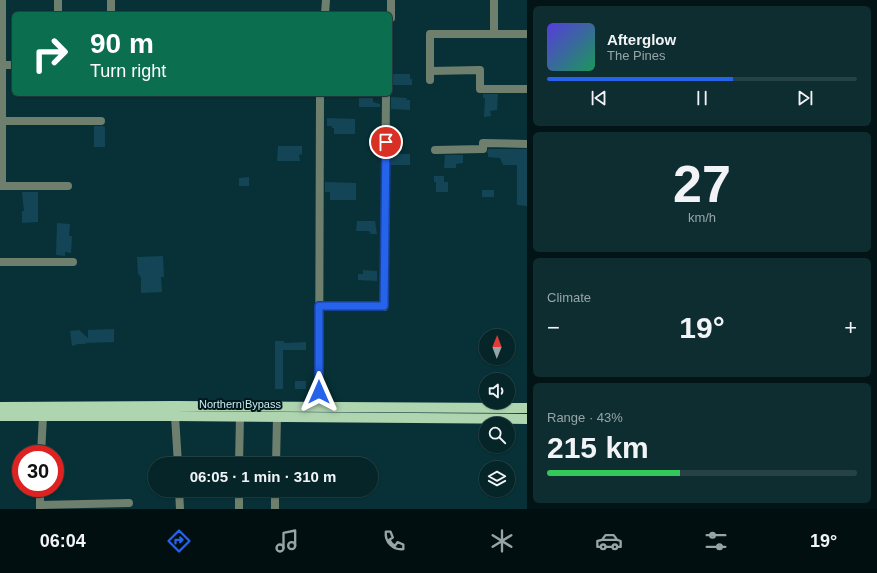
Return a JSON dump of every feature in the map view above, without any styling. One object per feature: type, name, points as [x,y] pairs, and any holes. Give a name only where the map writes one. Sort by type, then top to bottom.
[{"type":"main road","name":"Northern Bypass","points":[[0,407],[175,416],[527,419]]},
{"type":"main road","name":"Northern Bypass","points":[[0,416],[42,416],[82,411],[319,407],[527,408]]},
{"type":"street","points":[[2,0],[1,186],[68,186]]},
{"type":"street","points":[[58,0],[58,12]]},
{"type":"street","points":[[111,0],[111,12]]},
{"type":"street","points":[[324,12],[326,0]]},
{"type":"street","points":[[391,0],[391,12]]},
{"type":"street","points":[[494,0],[494,34]]},
{"type":"street","points":[[527,34],[430,34],[430,75],[480,70],[480,89],[527,89]]},
{"type":"street","points":[[2,65],[12,65]]},
{"type":"street","points":[[319,407],[320,96]]},
{"type":"street","points":[[319,306],[384,306],[386,96]]},
{"type":"street","points":[[2,121],[101,121]]},
{"type":"street","points":[[435,150],[483,149],[483,143],[527,144]]},
{"type":"street","points":[[0,262],[73,262]]},
{"type":"street","points":[[41,445],[42,416]]},
{"type":"street","points":[[175,416],[178,457]]},
{"type":"street","points":[[239,457],[240,416]]},
{"type":"street","points":[[276,457],[277,417]]},
{"type":"street","points":[[179,497],[180,509]]},
{"type":"street","points":[[239,497],[239,509]]},
{"type":"street","points":[[275,497],[275,509]]},
{"type":"street","points":[[40,507],[129,503]]},
{"type":"building","points":[[392,74],[410,74],[412,85],[392,85]]},
{"type":"building","points":[[483,94],[498,94],[497,110],[490,111],[491,116],[484,117],[485,98],[483,98]]},
{"type":"building","points":[[391,97],[407,98],[406,100],[410,100],[410,110],[391,109]]},
{"type":"building","points":[[359,98],[373,98],[373,102],[380,104],[380,107],[359,107]]},
{"type":"building","points":[[327,118],[355,119],[355,134],[334,134],[334,128],[332,128],[332,126],[327,126]]},
{"type":"building","points":[[94,126],[105,127],[105,147],[94,147]]},
{"type":"building","points":[[278,146],[302,146],[302,155],[299,154],[300,161],[277,161]]},
{"type":"building","points":[[488,149],[527,149],[527,206],[517,205],[517,165],[503,165],[500,158],[488,157]]},
{"type":"building","points":[[391,154],[410,154],[410,165],[391,165]]},
{"type":"building","points":[[445,155],[463,155],[463,163],[456,164],[456,168],[444,168]]},
{"type":"building","points":[[434,176],[444,176],[444,182],[448,182],[448,192],[436,192],[436,182],[434,182]]},
{"type":"building","points":[[249,177],[249,186],[239,186],[239,178]]},
{"type":"building","points":[[325,182],[356,183],[356,200],[330,200],[330,192],[325,192]]},
{"type":"building","points":[[482,190],[494,190],[494,197],[482,197]]},
{"type":"building","points":[[22,192],[38,192],[38,222],[22,223],[22,211],[24,211]]},
{"type":"building","points":[[357,221],[375,221],[377,234],[371,234],[369,231],[356,231]]},
{"type":"building","points":[[57,223],[70,224],[69,236],[72,236],[71,253],[65,252],[65,256],[56,255]]},
{"type":"building","points":[[163,256],[164,277],[161,277],[162,292],[141,293],[141,277],[138,274],[137,257]]},
{"type":"building","points":[[363,270],[377,271],[377,281],[358,280],[358,274],[363,274]]},
{"type":"building","points":[[114,329],[114,342],[85,343],[86,344],[72,346],[70,331],[79,330],[88,338],[88,330]]},
{"type":"building","points":[[275,341],[284,341],[284,343],[306,342],[306,350],[283,350],[283,389],[275,389]]},
{"type":"building","points":[[295,381],[306,381],[306,389],[295,389]]},
{"type":"route","points":[[319,392],[319,306],[384,306],[386,142]]}]
